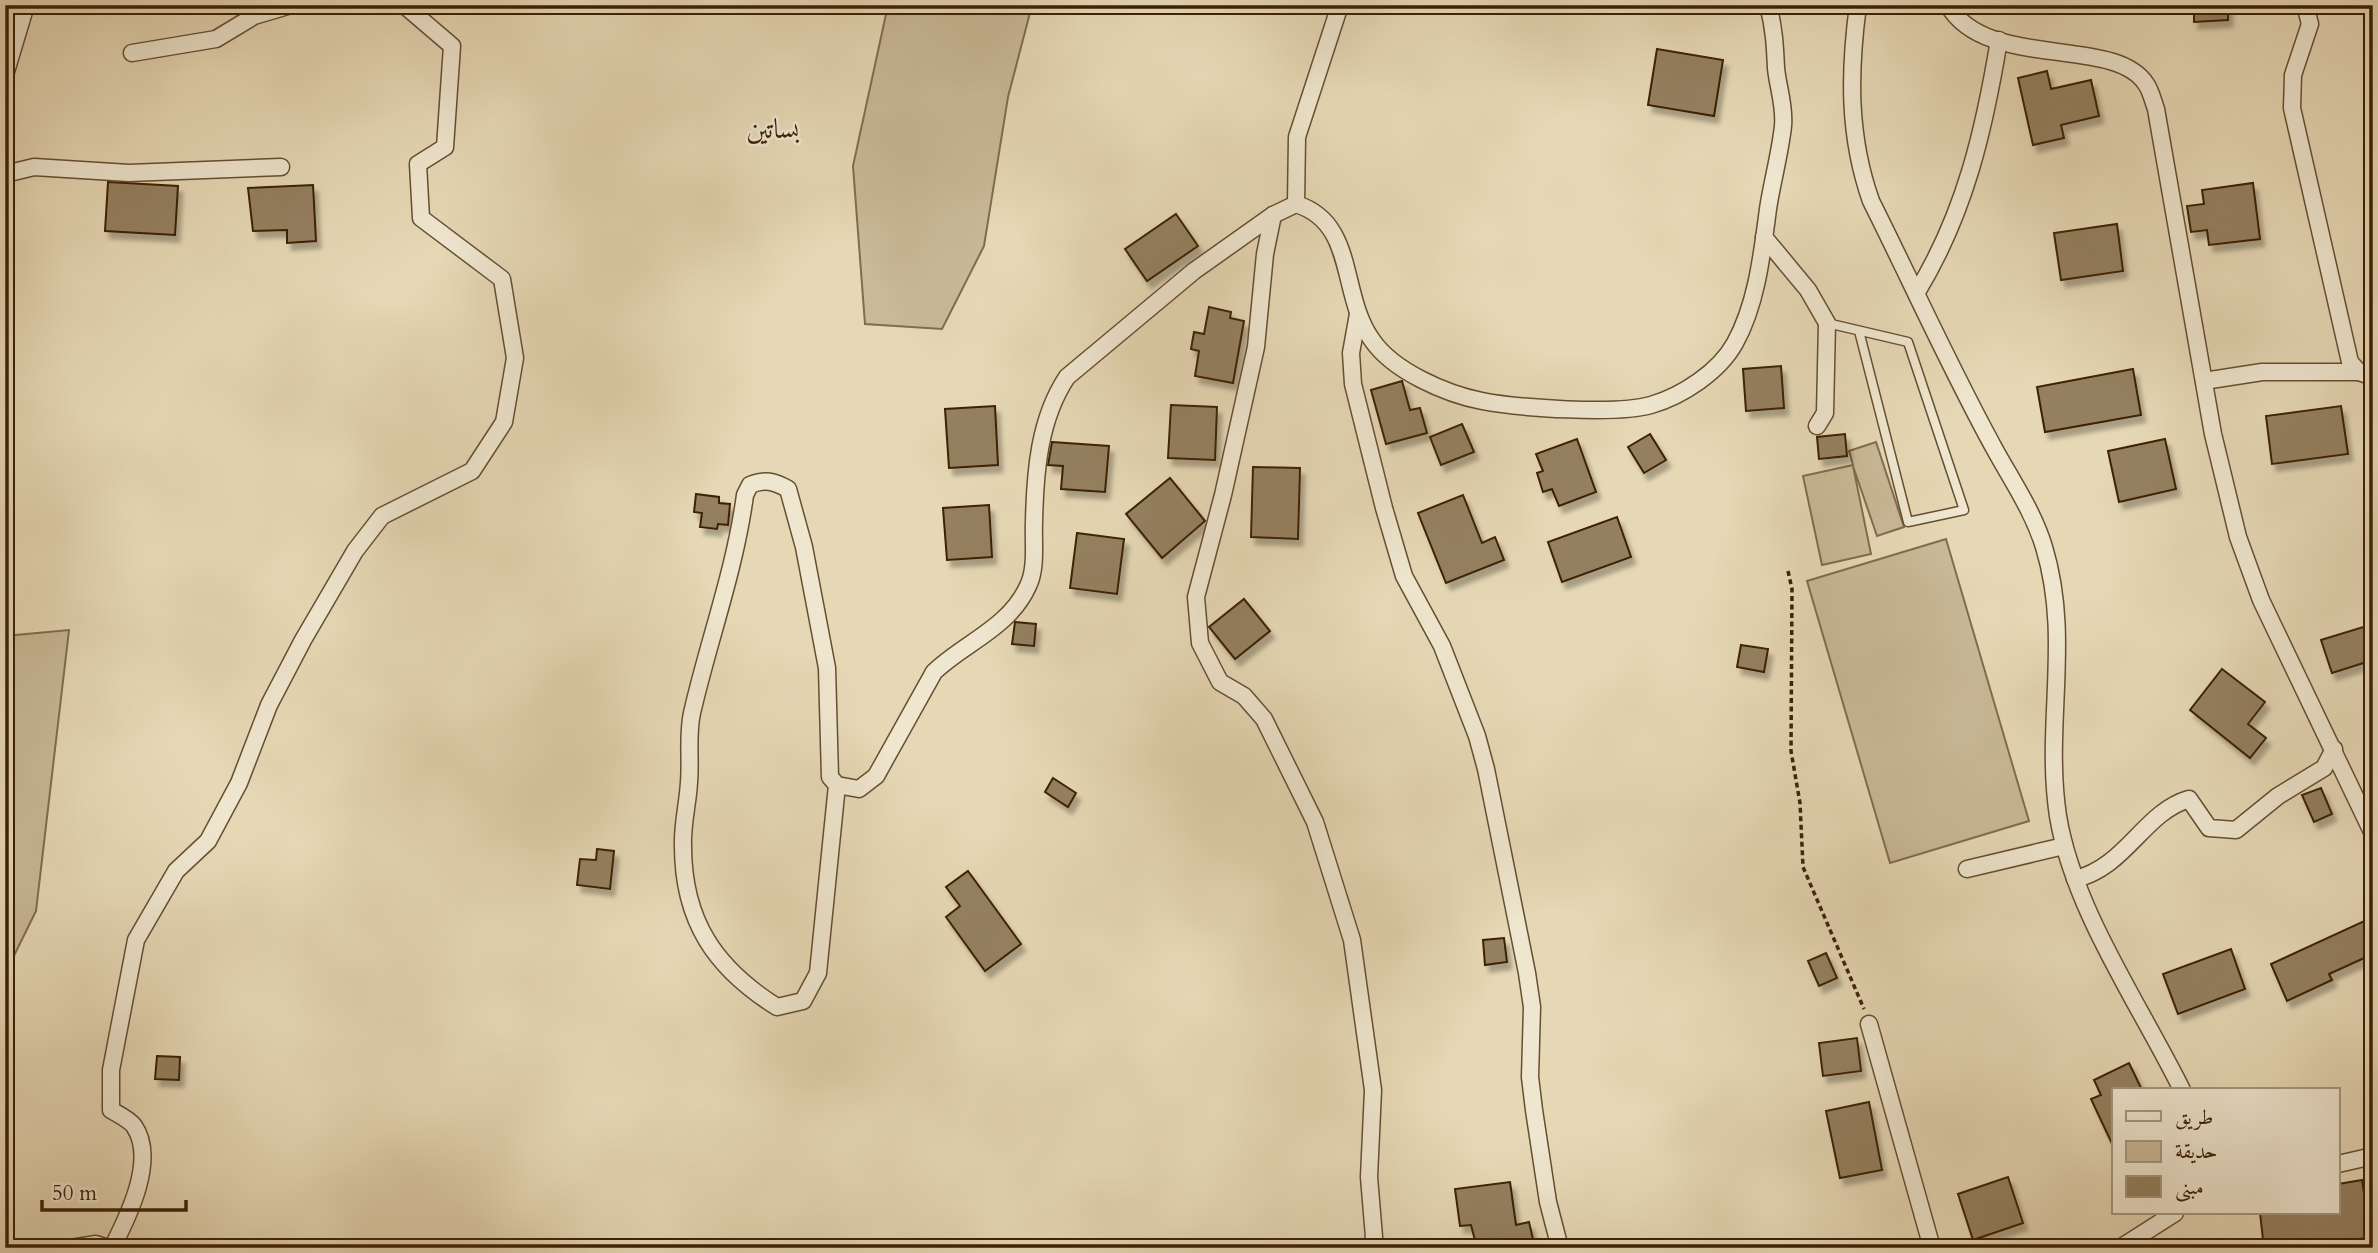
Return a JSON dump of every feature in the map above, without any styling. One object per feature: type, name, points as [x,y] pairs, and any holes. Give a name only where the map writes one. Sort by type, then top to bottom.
[{"type":"street","points":[[5,75],[26,5]]},
{"type":"street","points":[[132,53],[216,39],[254,16],[291,5]]},
{"type":"street","points":[[71,1248],[96,1244],[110,1248],[134,1204],[143,1152],[134,1125],[111,1110],[111,1070],[136,940],[176,871],[208,841],[239,783],[269,705],[355,551],[382,516],[472,471],[504,422],[515,358],[502,279],[421,218],[418,164],[445,147],[452,46],[404,5]]},
{"type":"street","points":[[1296,204],[1297,137],[1340,5]]},
{"type":"street","points":[[837,785],[836,819],[818,973],[803,1001],[777,1007],[752,992],[724,966],[702,933],[686,896],[682,845],[692,715],[730,580],[750,485],[761,481],[775,481],[788,489],[797,517],[827,668],[830,777],[837,785],[859,789],[876,776],[934,673],[947,659],[995,627],[1011,612],[1029,585],[1044,425],[1052,399],[1068,377],[1194,271],[1273,215],[1296,204],[1313,209],[1325,218],[1340,247],[1358,314],[1373,342],[1399,366],[1455,393],[1482,401],[1550,408],[1635,408],[1684,391],[1720,362],[1734,346],[1754,290],[1783,127],[1777,41],[1768,5]]},
{"type":"street","points":[[1858,5],[1853,44],[1851,103],[1860,169],[1871,201],[1994,447],[2019,488],[2044,547],[2058,638],[2055,780],[2064,846],[2075,878],[2181,1088]]},
{"type":"street","points":[[1948,5],[1955,17],[1981,34],[1999,40],[2109,61],[2133,71],[2146,84],[2156,109],[2203,381],[2238,537],[2261,600],[2373,834]]},
{"type":"street","points":[[2305,5],[2310,24],[2293,75],[2292,108],[2350,362],[2366,375]]},
{"type":"street","points":[[1917,292],[1948,238],[1964,195],[1979,141],[1999,40]]},
{"type":"street","points":[[5,174],[34,167],[129,173],[281,167]]},
{"type":"street","points":[[1273,215],[1265,254],[1256,347],[1223,495],[1196,597],[1200,643],[1220,681],[1244,696],[1264,719],[1315,822],[1352,940],[1373,1090],[1369,1177],[1374,1237],[1371,1248]]},
{"type":"street","points":[[1764,237],[1808,290],[1827,323],[1825,413],[1817,426]]},
{"type":"street","points":[[1358,314],[1351,353],[1353,384],[1384,508],[1404,576],[1455,677],[1477,736],[1489,780],[1527,973],[1532,1007],[1530,1077],[1548,1202],[1560,1248]]},
{"type":"street","points":[[2203,381],[2262,372],[2366,375]]},
{"type":"street","points":[[2075,878],[2088,876],[2132,845],[2170,804],[2189,799],[2209,828],[2236,830],[2278,796],[2324,768],[2334,749]]},
{"type":"street","points":[[1967,869],[2064,846]]},
{"type":"street","points":[[1869,1024],[1932,1248]]},
{"type":"street","points":[[2340,1164],[2373,1156]]},
{"type":"street","points":[[2120,1248],[2173,1214]]},
{"type":"lane","points":[[1827,323],[1908,342],[1964,510],[1908,522],[1859,331]]},
{"type":"path","points":[[1788,571],[1792,589],[1791,751],[1800,803],[1802,867],[1869,1024]]},
{"type":"green space","points":[[888,5],[1032,5],[1008,97],[984,246],[942,329],[865,324],[853,166]]},
{"type":"green space","points":[[1876,442],[1904,527],[1877,536],[1853,466],[1871,554],[1822,565],[1803,476],[1853,465],[1849,451]]},
{"type":"green space","points":[[1946,539],[2029,821],[1890,863],[1807,581]]},
{"type":"green space","points":[[69,630],[36,911],[5,974],[5,636]]},
{"type":"building","points":[[2194,5],[2228,5],[2228,20],[2194,22]]},
{"type":"building","points":[[1657,49],[1723,60],[1714,116],[1648,105]]},
{"type":"building","points":[[2047,71],[2051,89],[2091,80],[2099,116],[2061,125],[2064,138],[2033,145],[2018,78]]},
{"type":"building","points":[[108,182],[178,186],[175,235],[105,231]]},
{"type":"building","points":[[2253,183],[2260,239],[2209,245],[2207,230],[2191,232],[2187,206],[2204,204],[2202,190]]},
{"type":"building","points":[[313,185],[316,241],[287,243],[287,230],[253,231],[248,188]]},
{"type":"building","points":[[1176,214],[1198,246],[1147,281],[1125,249]]},
{"type":"building","points":[[2117,224],[2123,271],[2061,280],[2054,233]]},
{"type":"building","points":[[1209,307],[1231,312],[1230,318],[1244,321],[1233,383],[1195,376],[1199,351],[1191,349],[1194,332],[1204,334]]},
{"type":"building","points":[[1781,366],[1784,408],[1746,411],[1743,369]]},
{"type":"building","points":[[2133,369],[2141,415],[2045,432],[2037,387]]},
{"type":"building","points":[[1402,381],[1410,410],[1420,408],[1427,433],[1386,444],[1371,390]]},
{"type":"building","points":[[1171,405],[1217,407],[1215,460],[1168,458]]},
{"type":"building","points":[[995,406],[998,465],[949,468],[945,409]]},
{"type":"building","points":[[2341,406],[2348,454],[2272,464],[2266,416]]},
{"type":"building","points":[[1462,424],[1474,452],[1441,465],[1430,437]]},
{"type":"building","points":[[1650,434],[1666,460],[1644,473],[1628,447]]},
{"type":"building","points":[[1845,434],[1847,456],[1819,459],[1817,437]]},
{"type":"building","points":[[1577,439],[1596,492],[1559,506],[1552,489],[1543,492],[1537,473],[1543,471],[1536,454]]},
{"type":"building","points":[[2165,439],[2176,489],[2119,502],[2108,451]]},
{"type":"building","points":[[1052,442],[1109,446],[1105,492],[1061,489],[1063,466],[1048,465]]},
{"type":"building","points":[[1253,467],[1300,468],[1298,539],[1251,537]]},
{"type":"building","points":[[1170,478],[1205,521],[1162,558],[1126,514]]},
{"type":"building","points":[[696,494],[719,497],[719,503],[730,504],[728,525],[718,524],[717,529],[700,527],[702,513],[694,512]]},
{"type":"building","points":[[1463,495],[1482,543],[1495,537],[1504,560],[1446,583],[1418,513]]},
{"type":"building","points":[[989,505],[992,557],[947,560],[943,508]]},
{"type":"building","points":[[1617,517],[1631,557],[1562,582],[1548,542]]},
{"type":"building","points":[[1077,533],[1124,539],[1117,594],[1070,588]]},
{"type":"building","points":[[1244,599],[1270,631],[1235,659],[1209,627]]},
{"type":"building","points":[[1015,622],[1036,624],[1034,646],[1012,644]]},
{"type":"building","points":[[2373,624],[2373,660],[2332,673],[2321,640]]},
{"type":"building","points":[[1741,645],[1768,649],[1764,672],[1737,667]]},
{"type":"building","points":[[2222,669],[2265,702],[2248,724],[2266,738],[2250,758],[2190,710]]},
{"type":"building","points":[[1053,778],[1076,793],[1068,807],[1045,792]]},
{"type":"building","points":[[2321,788],[2332,814],[2314,822],[2302,795]]},
{"type":"building","points":[[597,849],[614,851],[610,889],[577,885],[580,859],[596,860]]},
{"type":"building","points":[[968,871],[1021,944],[985,971],[946,917],[960,906],[946,887]]},
{"type":"building","points":[[2373,917],[2373,954],[2329,974],[2332,980],[2287,1001],[2271,964]]},
{"type":"building","points":[[1504,938],[1507,962],[1485,965],[1483,940]]},
{"type":"building","points":[[2231,949],[2245,989],[2178,1014],[2163,974]]},
{"type":"building","points":[[1826,953],[1837,978],[1819,986],[1808,961]]},
{"type":"building","points":[[1857,1038],[1861,1071],[1823,1076],[1819,1043]]},
{"type":"building","points":[[157,1056],[180,1057],[179,1080],[155,1079]]},
{"type":"building","points":[[2129,1063],[2141,1088],[2112,1088],[2112,1144],[2091,1099],[2101,1095],[2094,1080]]},
{"type":"building","points":[[1869,1102],[1882,1170],[1840,1178],[1826,1111]]},
{"type":"building","points":[[2008,1177],[2023,1223],[1973,1240],[1958,1194]]},
{"type":"building","points":[[2362,1180],[2371,1237],[2308,1248],[2264,1248],[2260,1214],[2340,1214],[2340,1184]]},
{"type":"building","points":[[1510,1182],[1516,1225],[1529,1222],[1535,1248],[1477,1248],[1471,1225],[1460,1226],[1455,1189]]},
{"type":"district","name":"بساتين","points":[[773,128]]}]
